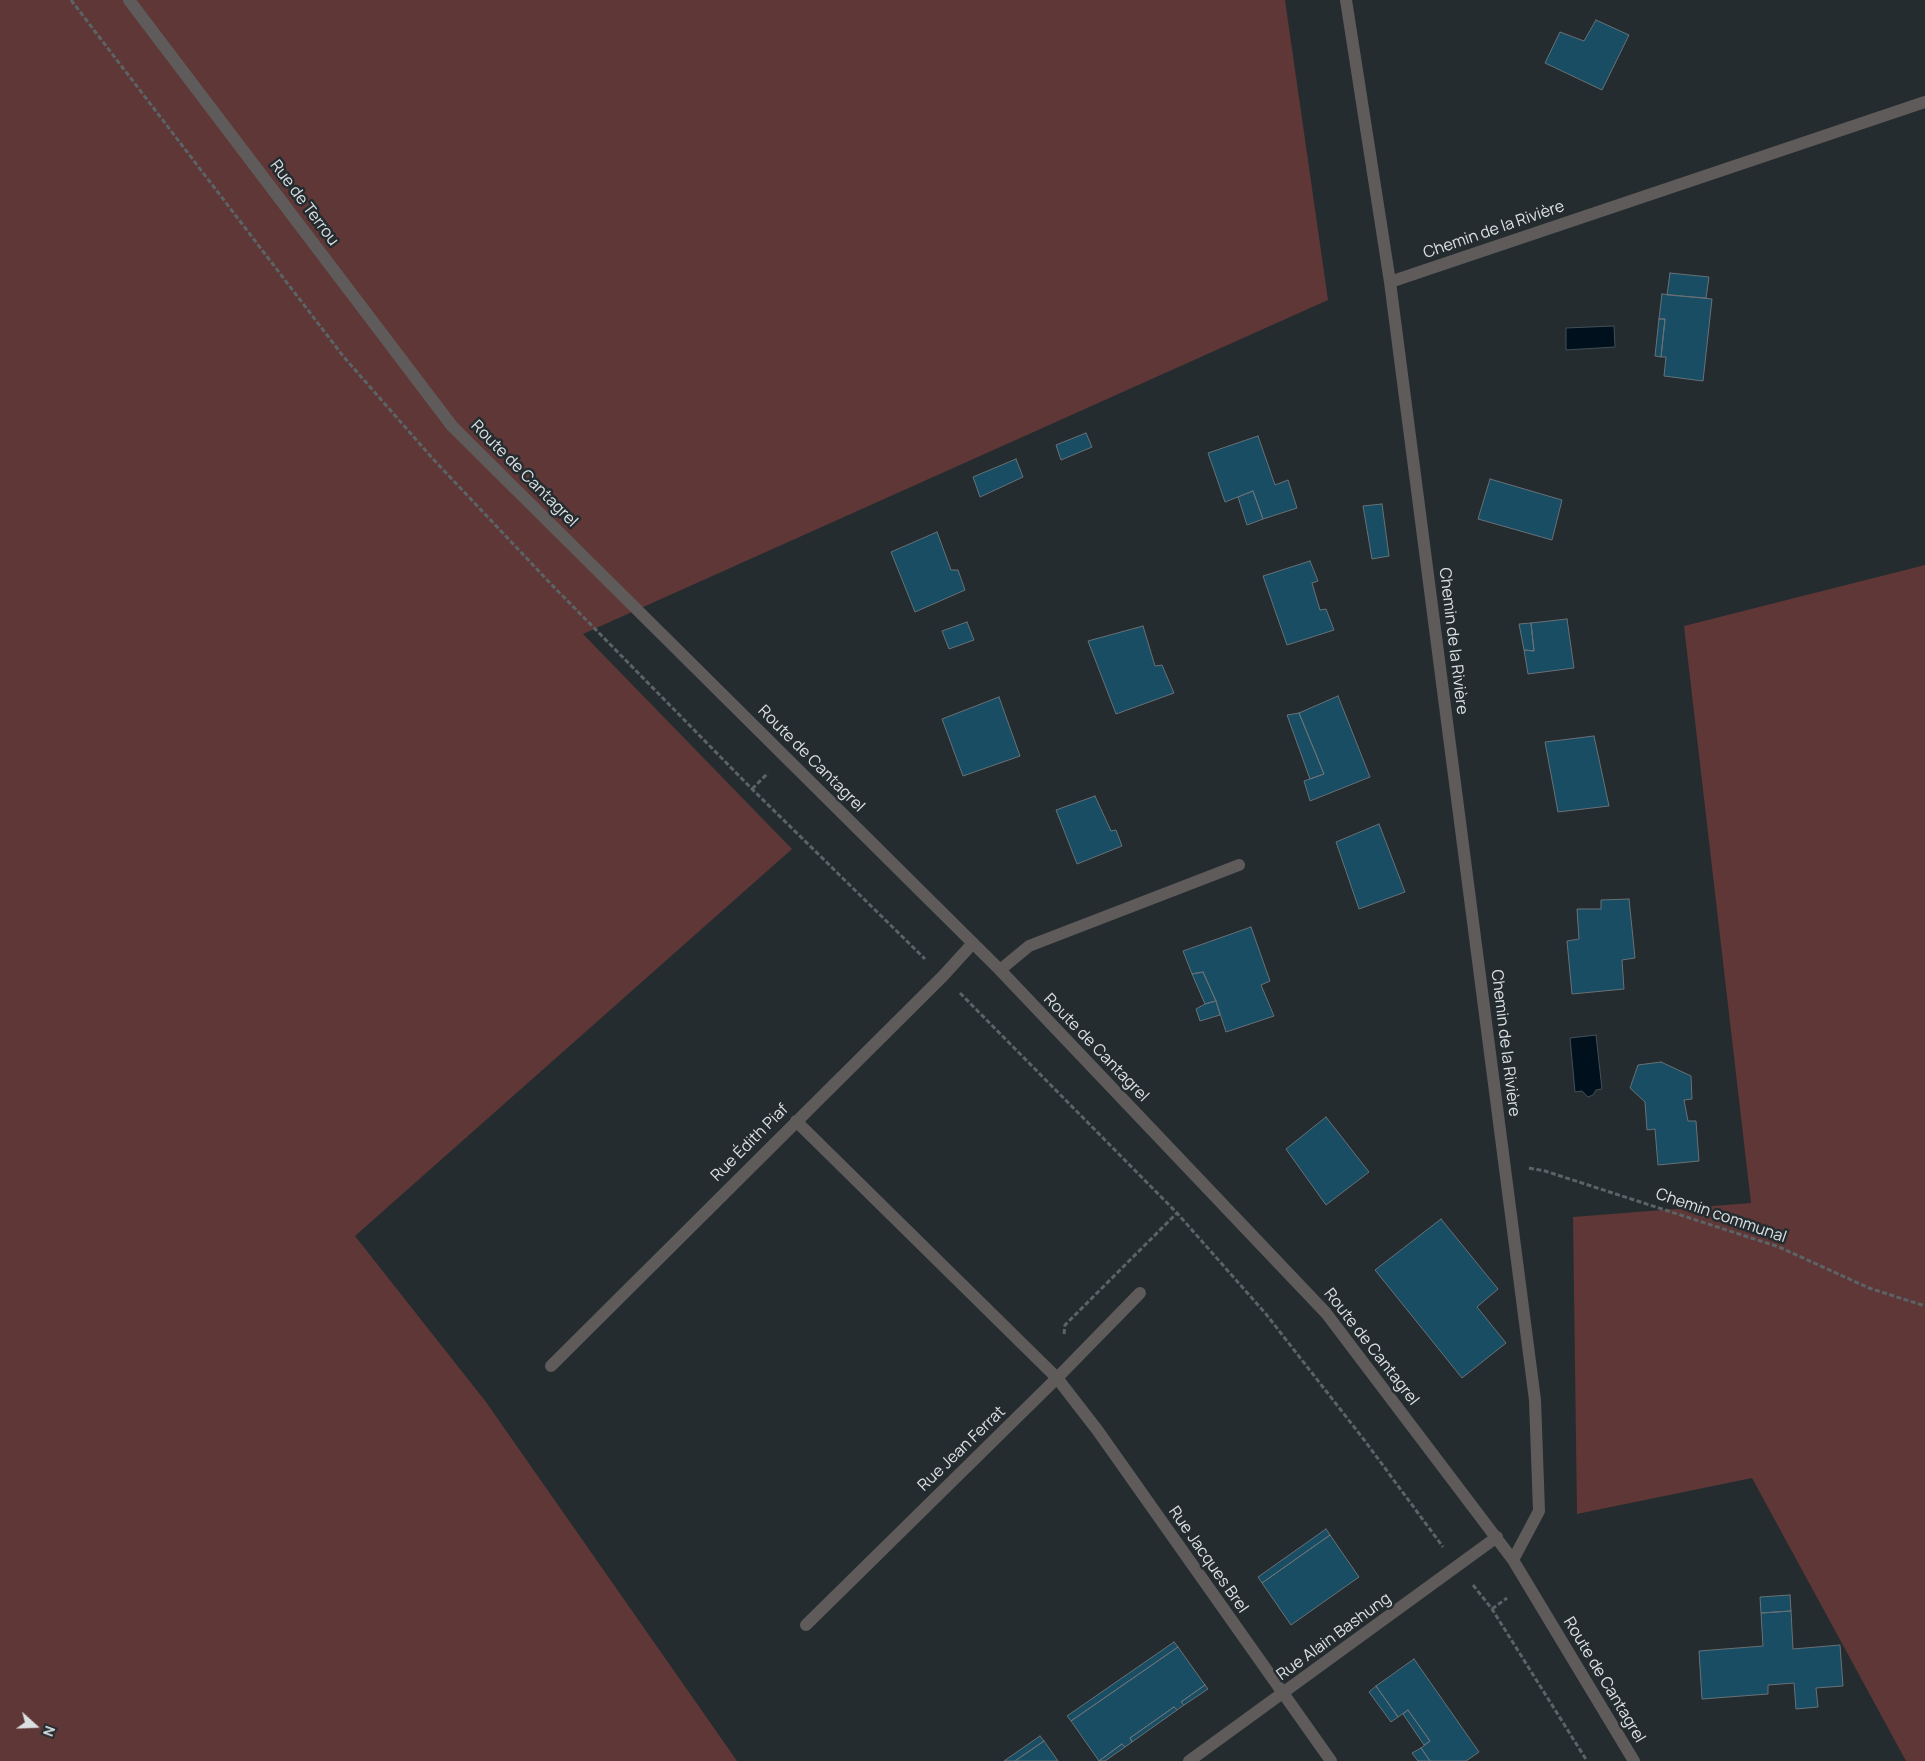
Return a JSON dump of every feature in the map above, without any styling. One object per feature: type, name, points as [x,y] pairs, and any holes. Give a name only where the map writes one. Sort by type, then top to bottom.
[{"type":"street","name":"Rue de Terrou","points":[[129,0],[452,426]]},
{"type":"street","points":[[1346,0],[1390,282]]},
{"type":"street","name":"Chemin de la Rivière","points":[[1513,1560],[1539,1511],[1534,1400],[1390,282],[1925,102]]},
{"type":"street","name":"Route de Cantagrel","points":[[452,426],[973,942],[1326,1313],[1513,1560],[1634,1761]]},
{"type":"street","points":[[1000,970],[1029,946],[1239,865]]},
{"type":"street","name":"Rue Édith Piaf","points":[[551,1366],[796,1120],[943,976],[973,942]]},
{"type":"street","name":"Rue Jacques Brel","points":[[796,1120],[1057,1378],[1104,1439],[1330,1761]]},
{"type":"street","name":"Rue Jean Ferrat","points":[[806,1625],[1057,1378],[1140,1293]]},
{"type":"street","name":"Rue Alain Bashung","points":[[1189,1761],[1497,1537]]},
{"type":"path","points":[[71,0],[343,356],[432,459],[550,583],[745,782],[943,976],[1177,1214],[1266,1314],[1365,1441],[1457,1566],[1492,1609],[1587,1761]]},
{"type":"path","name":"Chemin communal","points":[[1504,1163],[1545,1171],[1779,1247],[1869,1288],[1925,1306]]},
{"type":"shaded area","points":[[0,0],[1285,0],[1328,300],[583,634],[792,849],[355,1236],[486,1402],[737,1761],[0,1761]]},
{"type":"shaded area","points":[[1925,565],[1925,1761],[1906,1761],[1752,1478],[1577,1514],[1573,1217],[1751,1203],[1684,626]]},
{"type":"water","points":[[1614,326],[1615,347],[1566,350],[1566,328]]},
{"type":"water","points":[[1596,1035],[1602,1089],[1596,1090],[1593,1095],[1588,1097],[1582,1091],[1575,1092],[1570,1038]]},
{"type":"building","points":[[1596,20],[1629,35],[1602,90],[1545,63],[1560,32],[1584,41]]},
{"type":"building","points":[[1670,273],[1709,277],[1706,298],[1667,295]]},
{"type":"building","points":[[1662,294],[1712,299],[1703,381],[1664,376],[1666,357],[1661,357],[1665,319],[1659,319]]},
{"type":"building","points":[[1659,319],[1665,319],[1661,357],[1655,356]]},
{"type":"building","points":[[1086,433],[1092,447],[1061,460],[1056,445]]},
{"type":"building","points":[[1258,436],[1275,485],[1288,480],[1297,508],[1263,519],[1253,491],[1225,502],[1208,453]]},
{"type":"building","points":[[1016,459],[1023,477],[980,497],[973,477]]},
{"type":"building","points":[[1490,479],[1562,500],[1552,540],[1478,519]]},
{"type":"building","points":[[1253,491],[1263,519],[1247,525],[1238,497]]},
{"type":"building","points":[[1382,504],[1389,556],[1372,559],[1363,506]]},
{"type":"building","points":[[937,532],[951,570],[958,570],[965,590],[915,612],[891,552]]},
{"type":"building","points":[[1310,561],[1318,581],[1312,583],[1320,610],[1326,609],[1334,630],[1287,645],[1263,576]]},
{"type":"building","points":[[1567,619],[1574,668],[1528,674],[1524,650],[1534,651],[1531,623]]},
{"type":"building","points":[[967,622],[974,640],[949,649],[942,631]]},
{"type":"building","points":[[1531,623],[1534,651],[1524,650],[1519,624]]},
{"type":"building","points":[[1143,626],[1155,666],[1162,665],[1174,693],[1116,714],[1088,641]]},
{"type":"building","points":[[1338,696],[1370,777],[1310,801],[1304,781],[1324,774],[1299,713]]},
{"type":"building","points":[[999,697],[1020,756],[963,776],[942,719]]},
{"type":"building","points":[[1299,713],[1324,774],[1310,779],[1287,715]]},
{"type":"building","points":[[1594,736],[1609,806],[1558,812],[1545,742]]},
{"type":"building","points":[[1095,796],[1111,831],[1116,830],[1122,846],[1077,864],[1056,810]]},
{"type":"building","points":[[1379,824],[1405,892],[1359,909],[1336,842]]},
{"type":"building","points":[[1629,899],[1635,958],[1622,960],[1624,989],[1572,994],[1567,941],[1579,939],[1577,909],[1601,909],[1601,900]]},
{"type":"building","points":[[1251,927],[1270,981],[1261,985],[1274,1016],[1226,1032],[1216,1001],[1203,972],[1192,974],[1183,951]]},
{"type":"building","points":[[1203,972],[1216,1001],[1205,1004],[1192,974]]},
{"type":"building","points":[[1216,1001],[1220,1015],[1200,1021],[1196,1009]]},
{"type":"building","points":[[1661,1062],[1691,1076],[1692,1099],[1684,1100],[1688,1121],[1696,1121],[1699,1161],[1658,1165],[1655,1129],[1647,1130],[1645,1102],[1630,1088],[1638,1065]]},
{"type":"building","points":[[1326,1117],[1369,1172],[1326,1205],[1286,1149]]},
{"type":"building","points":[[1441,1219],[1498,1289],[1477,1307],[1506,1343],[1462,1378],[1375,1270]]},
{"type":"building","points":[[1326,1529],[1330,1535],[1262,1583],[1258,1577]]},
{"type":"building","points":[[1330,1535],[1359,1577],[1291,1625],[1262,1583]]},
{"type":"building","points":[[1790,1595],[1791,1611],[1761,1613],[1760,1597]]},
{"type":"building","points":[[1791,1611],[1793,1649],[1840,1645],[1843,1686],[1816,1688],[1818,1707],[1796,1709],[1794,1683],[1768,1685],[1768,1694],[1702,1699],[1699,1651],[1763,1646],[1761,1613]]},
{"type":"building","points":[[1174,1642],[1178,1647],[1071,1721],[1067,1716]]},
{"type":"building","points":[[1178,1647],[1205,1685],[1181,1702],[1184,1705],[1177,1710],[1174,1707],[1130,1738],[1132,1742],[1125,1747],[1122,1744],[1099,1761],[1071,1721]]},
{"type":"building","points":[[1414,1659],[1479,1752],[1466,1761],[1430,1761],[1421,1748],[1430,1741],[1408,1710],[1398,1717],[1376,1686]]},
{"type":"building","points":[[1205,1685],[1208,1689],[1184,1705],[1181,1702]]},
{"type":"building","points":[[1376,1686],[1398,1717],[1391,1722],[1369,1692]]},
{"type":"building","points":[[1174,1707],[1177,1710],[1132,1742],[1130,1738]]},
{"type":"building","points":[[1408,1710],[1430,1741],[1424,1745],[1403,1714]]},
{"type":"building","points":[[1040,1736],[1044,1741],[1015,1761],[1004,1761]]},
{"type":"building","points":[[1044,1741],[1058,1761],[1015,1761]]},
{"type":"building","points":[[1122,1744],[1125,1747],[1105,1761],[1099,1761]]},
{"type":"building","points":[[1421,1748],[1430,1761],[1418,1761],[1412,1753]]}]
